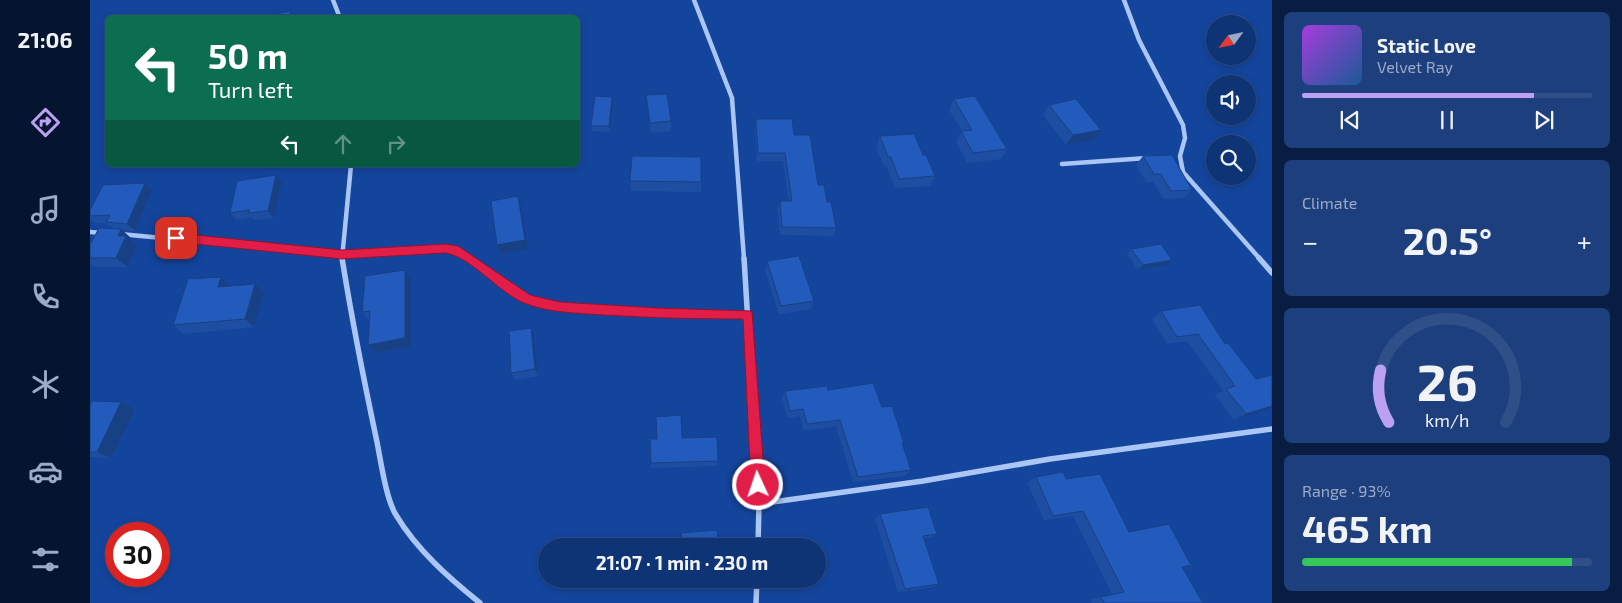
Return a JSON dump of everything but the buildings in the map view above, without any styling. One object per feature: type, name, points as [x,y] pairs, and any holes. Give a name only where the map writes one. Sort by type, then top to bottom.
[{"type":"street","points":[[333,0],[339,15]]},
{"type":"street","points":[[694,0],[732,98],[748,314],[759,504],[758,538]]},
{"type":"street","points":[[1124,0],[1139,40],[1183,125],[1185,138],[1180,156],[1183,172],[1272,273]]},
{"type":"street","points":[[1170,157],[1180,156]]},
{"type":"street","points":[[1062,164],[1150,158]]},
{"type":"street","points":[[351,167],[342,255],[353,325],[385,481],[395,514],[425,553],[457,585],[480,603]]},
{"type":"street","points":[[90,232],[158,236],[342,255],[445,249],[458,250],[500,282],[527,299],[560,307],[658,313],[748,314]]},
{"type":"street","points":[[759,504],[923,481],[1050,459],[1272,429]]},
{"type":"street","points":[[756,603],[757,588]]},
{"type":"route","points":[[176,238],[342,255],[445,249],[458,250],[514,292],[527,299],[560,307],[658,313],[748,314],[758,485]]}]
